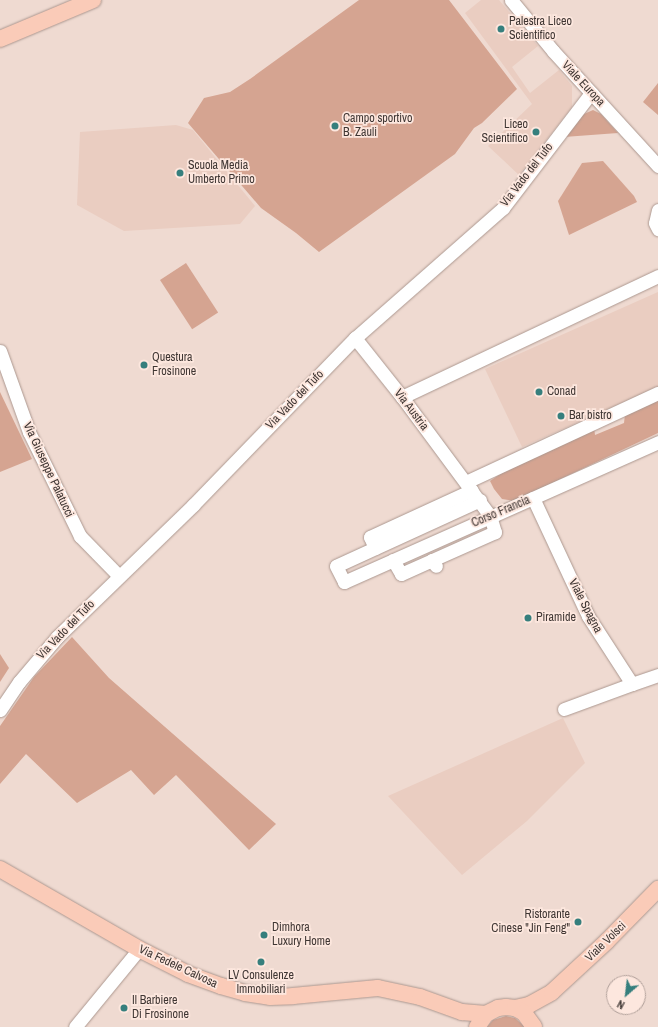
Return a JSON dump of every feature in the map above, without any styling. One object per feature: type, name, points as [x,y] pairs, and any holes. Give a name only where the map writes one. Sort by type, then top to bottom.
[{"type":"main road","points":[[0,39],[93,0]]},
{"type":"main road","name":"Via Fedele Calvosa","points":[[0,869],[139,950],[188,974],[245,993],[270,997],[378,988],[420,997],[444,1007],[468,1014],[486,1014],[498,1008],[515,1008]]},
{"type":"main road","name":"Viale Volsci","points":[[515,1008],[529,1005],[552,992],[607,941],[658,889]]},
{"type":"main road","name":"Viale Volsci","points":[[535,1027],[552,992]]},
{"type":"main road","name":"Via Fedele Calvosa","points":[[444,1007],[467,1027]]},
{"type":"main road","points":[[515,1008],[527,1016],[535,1027]]},
{"type":"main road","points":[[476,1027],[486,1014]]},
{"type":"street","name":"Viale Europa","points":[[511,0],[591,93],[658,166]]},
{"type":"street","name":"Via Vado del Tufo","points":[[0,710],[19,682],[57,637],[198,499],[355,338],[503,208],[591,93]]},
{"type":"street","points":[[658,210],[655,223],[658,229]]},
{"type":"street","points":[[402,397],[658,276]]},
{"type":"street","name":"Via Austria","points":[[355,338],[402,397],[490,516]]},
{"type":"street","name":"Via Giuseppe Palatucci","points":[[0,351],[29,432],[80,536],[119,576]]},
{"type":"street","points":[[473,491],[658,393]]},
{"type":"street","name":"Corso Francia","points":[[473,491],[375,548],[336,566],[344,582],[658,442]]},
{"type":"street","name":"Viale Spagna","points":[[533,498],[588,616],[632,684]]},
{"type":"street","points":[[393,560],[401,574],[434,563],[495,532],[490,516]]},
{"type":"street","points":[[564,709],[658,675]]},
{"type":"street","points":[[75,1027],[139,950]]},
{"type":"shaded area","name":"Campo sportivo B. Zauli","points":[[359,0],[449,0],[517,89],[482,123],[474,128],[455,154],[319,252],[296,233],[261,208],[188,123],[204,98],[230,92]]},
{"type":"shaded area","points":[[481,0],[499,0],[538,46],[512,67],[530,93],[559,70],[572,86],[572,107],[519,175],[488,146],[532,104],[465,13]]},
{"type":"shaded area","points":[[658,83],[658,115],[643,102]]},
{"type":"shaded area","points":[[593,110],[601,114],[618,133],[564,137],[584,114]]},
{"type":"shaded area","points":[[176,125],[193,130],[255,206],[240,224],[124,231],[77,205],[80,132]]},
{"type":"shaded area","points":[[603,161],[634,196],[637,202],[569,235],[558,201],[582,163]]},
{"type":"shaded area","points":[[186,263],[218,312],[192,329],[160,280]]},
{"type":"shaded area","points":[[658,292],[658,387],[522,447],[485,369]]},
{"type":"shaded area","points":[[0,392],[32,459],[0,472]]},
{"type":"shaded area","points":[[658,399],[658,433],[514,501],[502,499],[494,489],[490,481],[521,460],[594,427],[595,435],[624,423],[625,414]]},
{"type":"shaded area","points":[[72,637],[109,678],[276,824],[249,850],[176,775],[154,795],[131,770],[77,803],[26,754],[0,784],[0,726],[34,677]]},
{"type":"shaded area","points":[[0,654],[9,668],[0,682]]},
{"type":"shaded area","points":[[563,718],[585,763],[527,821],[462,875],[388,796]]},
{"type":"shaded area","points":[[506,1016],[515,1018],[525,1027],[487,1027],[493,1020]]},
{"type":"place","name":"Palestra Liceo Scientifico","points":[[501,29]]},
{"type":"place","name":"Campo sportivo B. Zauli","points":[[335,126]]},
{"type":"place","name":"Liceo Scientifico","points":[[536,132]]},
{"type":"place","name":"Scuola Media Umberto Primo","points":[[180,173]]},
{"type":"place","name":"Questura Frosinone","points":[[144,365]]},
{"type":"place","name":"Conad","points":[[539,392]]},
{"type":"place","name":"Bar bistro","points":[[561,416]]},
{"type":"place","name":"Piramide","points":[[528,618]]},
{"type":"place","name":"Ristorante Cinese \"Jin Feng\"","points":[[578,922]]},
{"type":"place","name":"Dimhora Luxury Home","points":[[264,935]]},
{"type":"place","name":"LV Consulenze Immobiliari","points":[[261,962]]},
{"type":"place","name":"Il Barbiere Di Frosinone","points":[[124,1008]]}]
